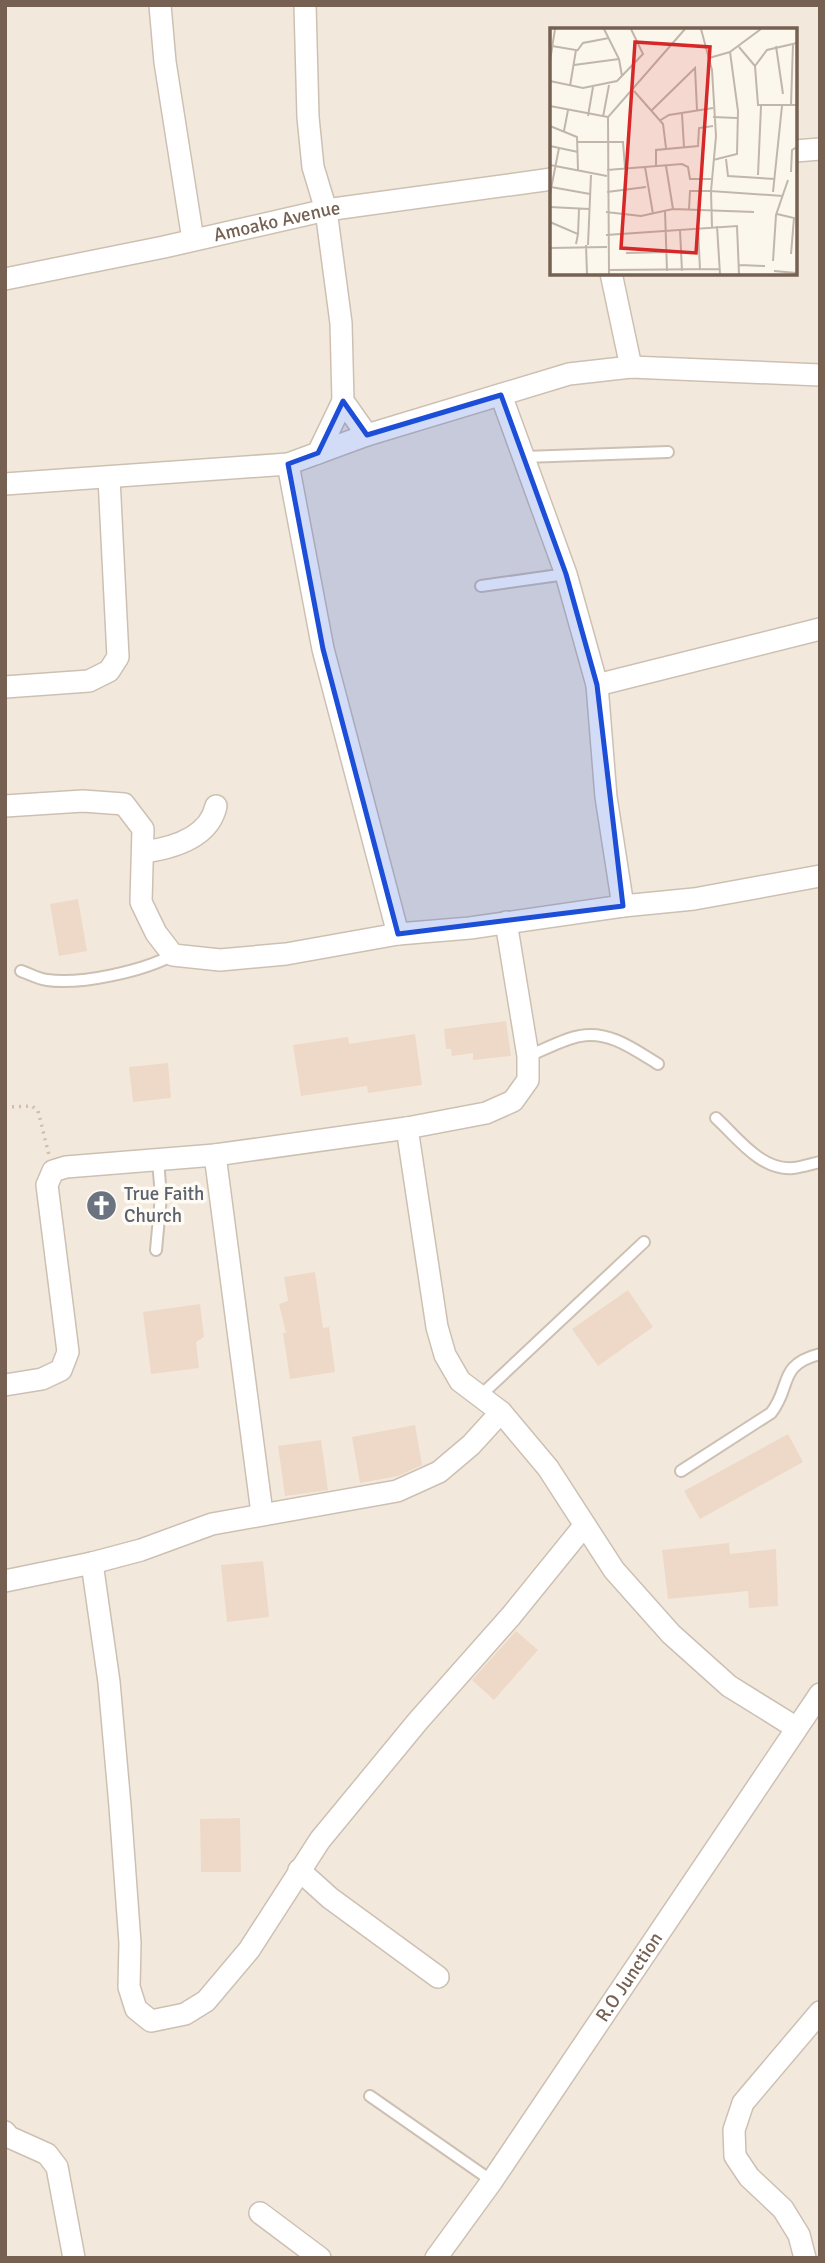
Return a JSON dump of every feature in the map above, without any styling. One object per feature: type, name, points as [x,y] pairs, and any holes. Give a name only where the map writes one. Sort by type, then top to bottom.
[{"type":"street","points":[[160,5],[165,62],[193,240]]},
{"type":"street","points":[[305,5],[307,117],[313,167],[326,210],[341,323],[343,401],[318,453]]},
{"type":"street","points":[[797,150],[820,149]]},
{"type":"street","name":"Amoako Avenue","points":[[5,279],[326,210],[550,179]]},
{"type":"street","points":[[611,275],[631,367]]},
{"type":"street","points":[[5,484],[288,464],[367,435],[569,374],[631,367],[820,375]]},
{"type":"street","points":[[501,395],[566,574],[597,685],[607,797],[623,906]]},
{"type":"street","points":[[343,401],[367,435]]},
{"type":"street","points":[[288,464],[323,649],[398,933]]},
{"type":"street","points":[[5,687],[89,681],[109,671],[118,657],[109,478]]},
{"type":"street","points":[[597,685],[820,629]]},
{"type":"street","points":[[5,806],[83,801],[124,804],[143,829],[141,902],[156,933],[173,955],[220,960],[286,954],[398,933],[470,928],[623,906],[694,899],[820,876]]},
{"type":"street","points":[[144,852],[165,849],[204,831],[213,818],[216,806]]},
{"type":"street","points":[[5,1385],[42,1379],[61,1370],[68,1352],[47,1185],[53,1171],[66,1167],[215,1155],[407,1128],[485,1113],[513,1101],[528,1080],[528,1056],[506,922]]},
{"type":"street","points":[[407,1128],[437,1327],[445,1355],[460,1381],[501,1412],[548,1468],[614,1570],[671,1634],[729,1686],[795,1727]]},
{"type":"street","points":[[215,1155],[262,1513]]},
{"type":"street","points":[[5,1581],[141,1550],[212,1524],[397,1491],[439,1472],[471,1445],[501,1412]]},
{"type":"street","points":[[92,1563],[109,1682],[130,1943],[130,1987],[136,2009],[151,2021],[185,2014],[206,2001],[248,1950],[328,1830],[418,1721],[511,1616],[584,1526]]},
{"type":"street","name":"R.O Junction","points":[[436,2258],[627,1983],[795,1727],[820,1694]]},
{"type":"street","points":[[299,1870],[330,1898],[438,1977]]},
{"type":"street","points":[[805,2258],[799,2235],[783,2209],[749,2177],[735,2156],[734,2130],[743,2103],[820,2012]]},
{"type":"street","points":[[6,2137],[47,2154],[57,2167],[74,2258]]},
{"type":"street","points":[[260,2213],[320,2258]]},
{"type":"lane","points":[[524,457],[667,452]]},
{"type":"lane","points":[[481,586],[566,574]]},
{"type":"lane","points":[[21,971],[43,980],[61,981],[128,972],[155,965],[173,955]]},
{"type":"lane","points":[[528,1056],[580,1035],[599,1036],[616,1040],[658,1064]]},
{"type":"lane","points":[[716,1118],[760,1159],[776,1167],[791,1168],[820,1162]]},
{"type":"lane","points":[[156,1250],[161,1196],[158,1161]]},
{"type":"lane","points":[[481,1395],[643,1242]]},
{"type":"lane","points":[[681,1471],[771,1413],[778,1404],[787,1374],[805,1358],[820,1354]]},
{"type":"lane","points":[[370,2096],[492,2181]]},
{"type":"path","points":[[5,1107],[32,1107],[38,1111],[53,1171]]},
{"type":"highlighted area","points":[[501,395],[566,574],[597,685],[623,906],[398,934],[323,649],[288,464],[318,453],[343,401],[367,435]]},
{"type":"shaded area","points":[[5,5],[820,5],[820,2258],[5,2258]]},
{"type":"building","points":[[78,899],[87,951],[59,956],[50,904]]},
{"type":"building","points":[[506,1021],[511,1056],[473,1060],[473,1053],[452,1056],[451,1049],[446,1049],[444,1029]]},
{"type":"building","points":[[415,1034],[422,1085],[368,1093],[367,1086],[301,1096],[293,1045],[348,1037],[349,1044]]},
{"type":"building","points":[[168,1063],[171,1098],[133,1102],[129,1067]]},
{"type":"building","points":[[315,1272],[323,1328],[329,1327],[335,1372],[290,1379],[283,1333],[286,1333],[279,1304],[288,1301],[284,1277]]},
{"type":"building","points":[[628,1290],[653,1327],[598,1366],[572,1329]]},
{"type":"building","points":[[200,1304],[204,1337],[196,1342],[199,1368],[151,1374],[143,1312]]},
{"type":"building","points":[[415,1425],[422,1465],[398,1476],[360,1483],[352,1437]]},
{"type":"building","points":[[788,1434],[803,1462],[700,1519],[684,1491]]},
{"type":"building","points":[[321,1440],[328,1490],[285,1496],[278,1446]]},
{"type":"building","points":[[729,1543],[730,1554],[776,1549],[778,1606],[749,1608],[748,1591],[668,1599],[662,1550]]},
{"type":"building","points":[[263,1561],[269,1617],[227,1622],[221,1565]]},
{"type":"building","points":[[516,1631],[538,1650],[494,1700],[472,1680]]},
{"type":"building","points":[[240,1818],[241,1872],[201,1872],[200,1819]]},
{"type":"place","name":"True Faith Church","points":[[101,1205]]}]
